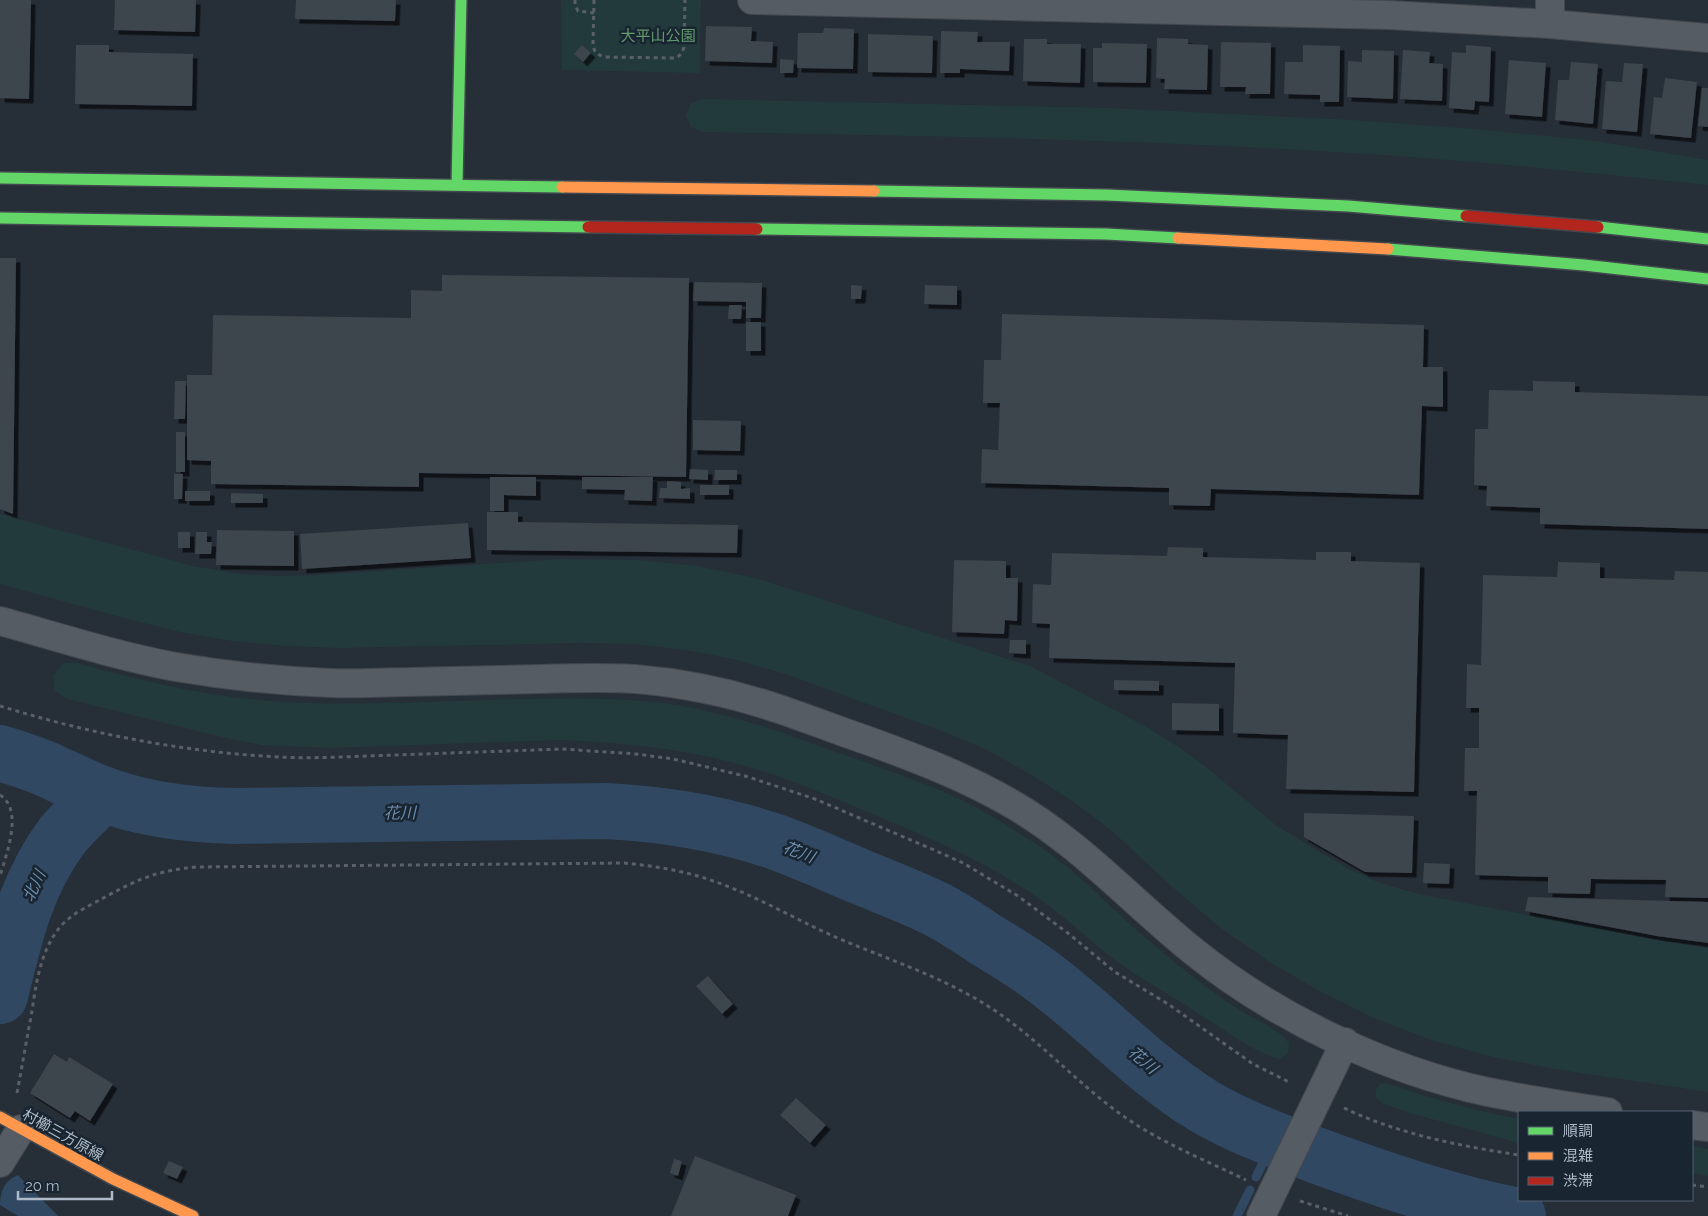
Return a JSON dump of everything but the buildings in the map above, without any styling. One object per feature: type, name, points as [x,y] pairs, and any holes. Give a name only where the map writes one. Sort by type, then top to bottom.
[{"type":"street","points":[[457,184],[461,0]]},
{"type":"street","points":[[752,0],[1390,7],[1550,12],[1708,38]]},
{"type":"street","points":[[0,178],[987,192],[1218,199],[1468,215],[1708,239]]},
{"type":"street","points":[[0,218],[1106,234],[1345,246],[1564,264],[1708,279]]},
{"type":"street","points":[[0,621],[164,664],[228,675],[283,681],[338,683],[572,678],[631,679],[680,684],[729,694],[776,708],[929,763],[972,782],[1012,804],[1051,828],[1088,857],[1196,954],[1249,991],[1304,1023],[1362,1051],[1423,1074],[1485,1091],[1602,1111]]},
{"type":"street","points":[[1261,1216],[1345,1042]]},
{"type":"street","points":[[0,1163],[7,1121]]},
{"type":"street","name":"村櫛三方原線","points":[[7,1121],[112,1179],[193,1216]]},
{"type":"street","points":[[1693,1125],[1708,1128]]},
{"type":"path","points":[[575,0],[574,5],[578,11],[594,13]]},
{"type":"path","points":[[594,0],[593,45],[594,51],[598,55],[672,58],[678,57],[684,46],[685,0]]},
{"type":"path","points":[[0,706],[84,730],[132,740],[230,754],[330,757],[562,749],[636,754],[673,759],[745,776],[824,803],[934,850],[991,879],[1044,914],[1115,972],[1168,1004],[1253,1064]]},
{"type":"path","points":[[0,795],[12,813],[12,830],[0,876]]},
{"type":"path","points":[[7,1121],[16,1102],[39,969],[47,946],[60,926],[80,911],[135,881],[155,873],[197,867],[624,863],[655,866],[716,882],[817,929],[965,992],[1022,1030],[1094,1094],[1120,1114],[1148,1132],[1220,1167]]},
{"type":"path","points":[[1371,1121],[1457,1144],[1518,1156]]},
{"type":"path","points":[[1693,1185],[1708,1187]]},
{"type":"path","points":[[1334,1212],[1348,1216]]},
{"type":"green space","name":"大平山公園","points":[[561,0],[701,0],[700,73],[562,70]]},
{"type":"green space","points":[[703,99],[1110,108],[1353,120],[1475,129],[1596,141],[1708,160],[1708,185],[1440,159],[1269,148],[1027,139],[703,132],[691,127],[686,115],[691,103]]},
{"type":"green space","points":[[0,514],[193,566],[241,574],[277,576],[314,575],[562,559],[638,560],[698,566],[759,579],[1030,666],[1145,726],[1206,767],[1277,826],[1345,867],[1380,883],[1419,894],[1657,940],[1708,948],[1708,1092],[1554,1069],[1493,1057],[1434,1041],[1376,1019],[1321,992],[1268,961],[1218,926],[1171,886],[1111,830],[1071,800],[1030,774],[987,750],[942,731],[788,675],[737,660],[686,650],[633,644],[581,643],[338,648],[232,641],[180,632],[0,584]]},
{"type":"green space","points":[[63,663],[77,663],[128,677],[206,693],[258,700],[371,703],[542,699],[628,700],[655,702],[709,711],[761,726],[932,787],[972,805],[1009,826],[1065,865],[1132,926],[1201,983],[1235,1007],[1278,1032],[1289,1043],[1288,1053],[1280,1059],[1271,1057],[1242,1042],[1122,965],[1050,907],[993,870],[953,849],[912,831],[821,792],[767,773],[726,761],[680,751],[586,741],[562,740],[330,748],[261,745],[67,699],[55,691],[53,676]]},
{"type":"green space","points":[[1381,1083],[1392,1085],[1470,1108],[1518,1119],[1518,1143],[1410,1113],[1382,1103],[1376,1097],[1376,1090]]},
{"type":"green space","points":[[1693,1146],[1708,1149],[1708,1176],[1693,1173]]},
{"type":"water","points":[[18,1175],[58,1216],[18,1216],[0,1205],[4,1187],[13,1177]]},
{"type":"waterway","name":"花川","points":[[0,753],[36,765],[114,798],[158,809],[203,815],[606,811],[649,814],[713,825],[755,835],[797,850],[908,896],[956,920],[1018,959],[1067,995],[1142,1061],[1181,1091],[1230,1120],[1288,1145],[1392,1182],[1467,1204],[1518,1216]]},
{"type":"waterway","name":"北川","points":[[0,996],[16,933],[30,892],[39,873],[62,836],[103,794]]},
{"type":"waterway","points":[[1256,1177],[1274,1140]]},
{"type":"waterway","points":[[1237,1216],[1250,1190]]},
{"type":"traffic: fast","points":[[457,184],[461,0]]},
{"type":"traffic: fast","points":[[0,178],[562,187]]},
{"type":"traffic: fast","points":[[874,191],[1107,195],[1348,206],[1466,216]]},
{"type":"traffic: fast","points":[[0,218],[588,227]]},
{"type":"traffic: fast","points":[[1598,227],[1708,239]]},
{"type":"traffic: fast","points":[[757,229],[1106,234],[1178,238]]},
{"type":"traffic: fast","points":[[1388,249],[1584,265],[1708,279]]},
{"type":"traffic: slow","points":[[562,187],[874,191]]},
{"type":"traffic: slow","points":[[1178,238],[1388,249]]},
{"type":"traffic: slow","points":[[0,1117],[113,1179],[193,1216]]},
{"type":"traffic: jam","points":[[1466,216],[1598,227]]},
{"type":"traffic: jam","points":[[588,227],[757,229]]}]
